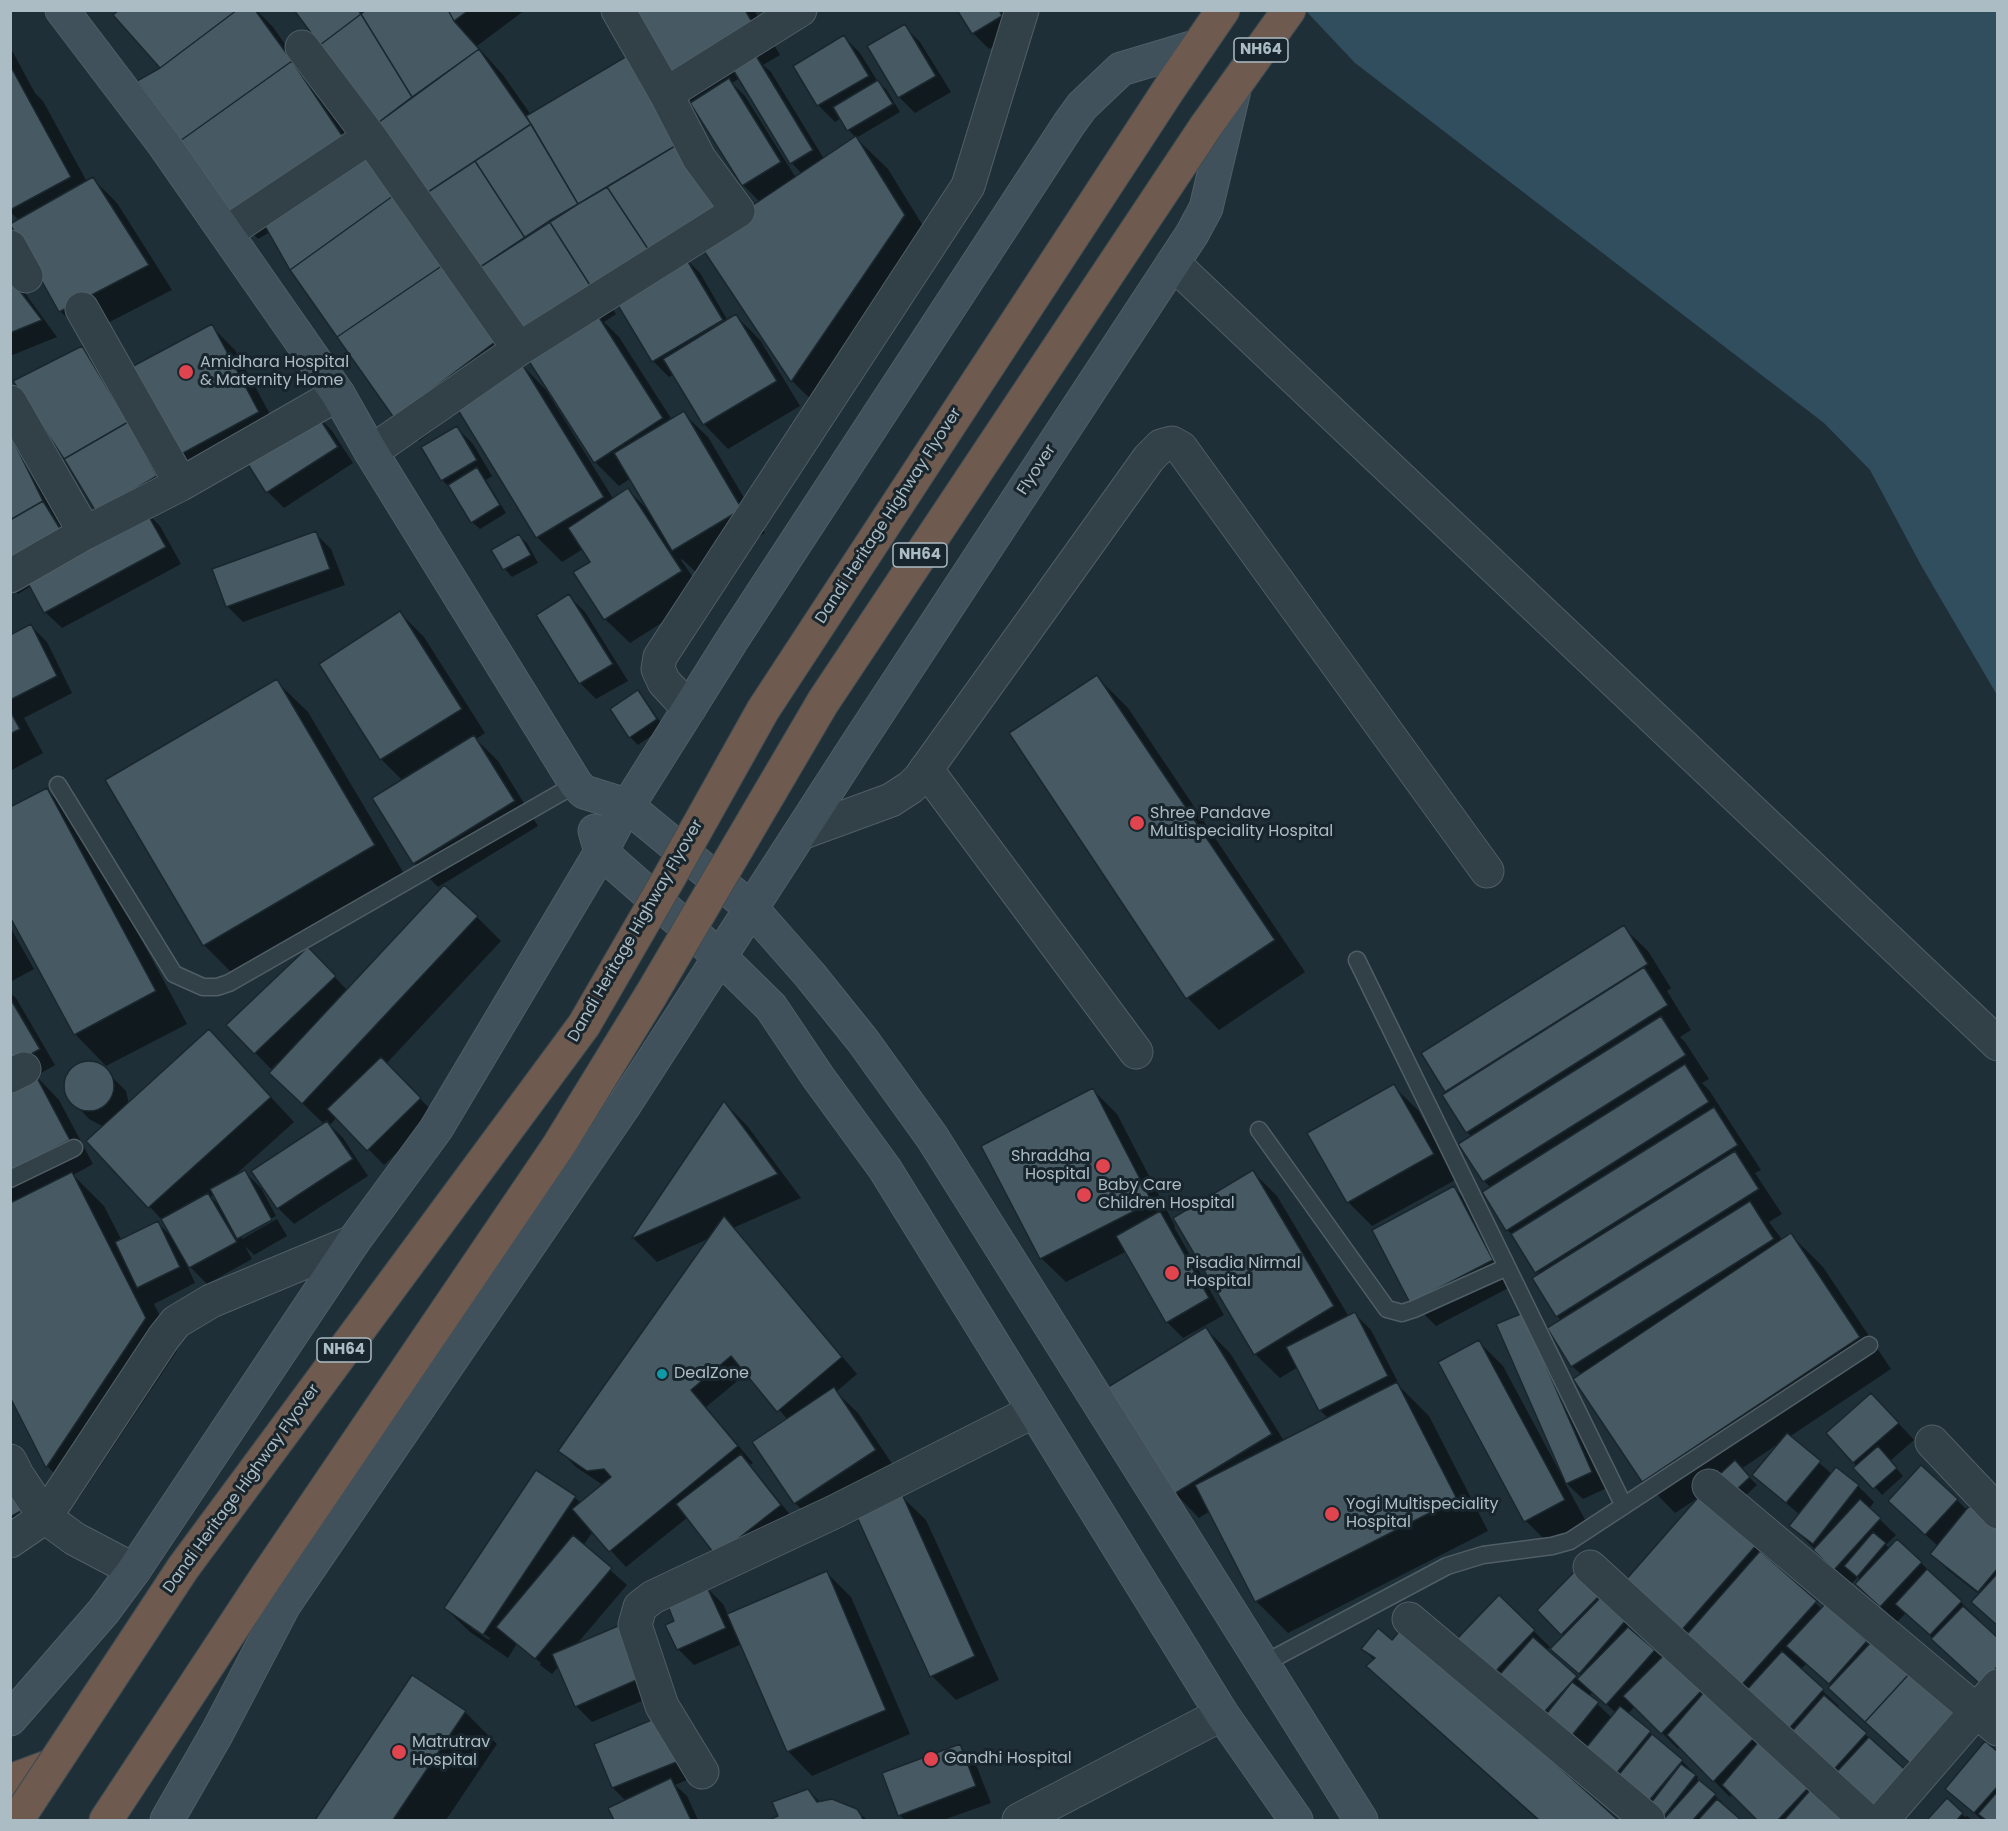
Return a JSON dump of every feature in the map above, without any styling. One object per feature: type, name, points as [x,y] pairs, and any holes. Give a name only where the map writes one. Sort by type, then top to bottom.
[{"type":"highway","name":"NH64","points":[[1198,46],[1222,10]]},
{"type":"highway","name":"NH64","points":[[108,1819],[266,1576],[560,1145],[823,702],[1206,126],[1234,90],[1288,10]]},
{"type":"highway","name":"Dandi Heritage Highway Flyover","points":[[17,1821],[183,1568],[584,1025],[763,710],[1198,46]]},
{"type":"highway","points":[[10,1781],[53,1765]]},
{"type":"street","points":[[62,10],[163,143],[338,394],[371,452],[580,788],[601,852],[720,957],[771,1007],[818,1077],[885,1169],[1222,1714],[1296,1821]]},
{"type":"street","points":[[371,452],[519,349],[738,211],[699,158],[618,10]]},
{"type":"street","points":[[666,94],[800,10]]},
{"type":"street","points":[[689,709],[664,682],[657,669],[660,657],[968,186],[1022,10]]},
{"type":"street","points":[[10,1719],[103,1612],[134,1570],[352,1242],[436,1129],[601,852],[626,805],[1082,106],[1121,69],[1198,46]]},
{"type":"street","points":[[302,47],[370,137],[519,349]]},
{"type":"street","name":"Flyover","points":[[167,1821],[217,1733],[284,1605],[617,1117],[856,746],[1192,234],[1206,208],[1234,90]]},
{"type":"street","points":[[226,233],[370,137]]},
{"type":"street","points":[[10,247],[26,276]]},
{"type":"street","points":[[1173,263],[1998,1044]]},
{"type":"street","points":[[82,309],[181,484]]},
{"type":"street","points":[[10,576],[85,533],[181,484],[338,394]]},
{"type":"street","points":[[10,402],[85,533]]},
{"type":"street","points":[[801,833],[891,800],[911,787],[1149,458],[1161,446],[1172,443],[1181,448],[1487,871]]},
{"type":"street","points":[[926,769],[1136,1052]]},
{"type":"street","points":[[580,788],[626,805],[752,909],[810,975],[863,1041],[932,1137],[1361,1821]]},
{"type":"street","points":[[10,1541],[45,1517],[164,1336],[176,1322],[211,1301],[352,1242]]},
{"type":"street","points":[[702,1772],[662,1706],[635,1625],[640,1607],[653,1597],[834,1512],[1034,1411]]},
{"type":"street","points":[[1932,1442],[1998,1512]]},
{"type":"street","points":[[10,1461],[45,1517],[75,1539],[134,1570]]},
{"type":"street","points":[[1709,1486],[1991,1708],[1882,1821]]},
{"type":"street","points":[[1590,1567],[1866,1821]]},
{"type":"street","points":[[1409,1619],[1648,1821]]},
{"type":"street","points":[[1019,1821],[1222,1714]]},
{"type":"lane","points":[[58,784],[174,974],[203,987],[218,987],[229,983],[580,788]]},
{"type":"lane","points":[[1357,960],[1624,1506]]},
{"type":"lane","points":[[1259,1130],[1387,1309],[1402,1313],[1414,1309],[1507,1267]]},
{"type":"lane","points":[[10,1179],[74,1148]]},
{"type":"lane","points":[[1263,1664],[1447,1566],[1483,1555],[1552,1546],[1570,1541],[1869,1345]]},
{"type":"water","points":[[1306,11],[1997,11],[1997,695],[1922,567],[1870,470],[1824,423],[1355,63]]},
{"type":"building","points":[[119,10],[237,10],[160,68],[113,15]]},
{"type":"building","points":[[237,10],[255,10],[292,61],[180,141],[137,81],[160,68]]},
{"type":"building","points":[[294,10],[358,10],[361,14],[320,45]]},
{"type":"building","points":[[366,10],[448,10],[454,21],[479,49],[412,97],[361,14]]},
{"type":"building","points":[[448,10],[469,10],[454,21]]},
{"type":"building","points":[[628,10],[745,10],[757,30],[669,81]]},
{"type":"building","points":[[957,10],[999,10],[1002,16],[972,34]]},
{"type":"building","points":[[361,14],[412,97],[375,125],[320,45]]},
{"type":"building","points":[[905,24],[936,76],[898,98],[867,46]]},
{"type":"building","points":[[844,35],[869,76],[817,106],[793,66]]},
{"type":"building","points":[[479,49],[531,124],[425,194],[375,125]]},
{"type":"building","points":[[755,54],[813,150],[790,164],[732,68]]},
{"type":"building","points":[[627,56],[680,143],[578,204],[526,116]]},
{"type":"building","points":[[292,61],[347,143],[233,216],[180,141]]},
{"type":"building","points":[[10,68],[71,177],[10,210]]},
{"type":"building","points":[[729,78],[781,162],[742,186],[690,103]]},
{"type":"building","points":[[878,80],[893,104],[847,131],[833,107]]},
{"type":"building","points":[[531,124],[578,204],[525,238],[475,161]]},
{"type":"building","points":[[856,136],[905,215],[791,382],[698,242]]},
{"type":"building","points":[[680,143],[716,210],[650,252],[607,187]]},
{"type":"building","points":[[367,155],[397,193],[290,270],[265,226]]},
{"type":"building","points":[[475,161],[525,238],[477,269],[425,194]]},
{"type":"building","points":[[93,177],[149,265],[59,312],[10,224]]},
{"type":"building","points":[[607,187],[650,252],[593,290],[549,221]]},
{"type":"building","points":[[397,193],[449,261],[337,337],[290,270]]},
{"type":"building","points":[[549,221],[593,290],[521,336],[477,269]]},
{"type":"building","points":[[684,255],[723,320],[652,362],[613,297]]},
{"type":"building","points":[[449,261],[499,339],[394,418],[337,337]]},
{"type":"building","points":[[10,278],[42,320],[10,333]]},
{"type":"building","points":[[595,311],[663,418],[594,463],[525,355]]},
{"type":"building","points":[[736,314],[777,381],[703,425],[663,359]]},
{"type":"building","points":[[212,324],[259,412],[172,459],[124,371]]},
{"type":"building","points":[[82,346],[128,422],[64,459],[13,381]]},
{"type":"building","points":[[522,364],[604,497],[536,538],[455,405]]},
{"type":"building","points":[[684,411],[742,509],[672,551],[614,453]]},
{"type":"building","points":[[316,413],[338,447],[266,493],[244,458]]},
{"type":"building","points":[[128,422],[157,476],[96,512],[64,459]]},
{"type":"building","points":[[457,426],[477,460],[441,481],[421,447]]},
{"type":"building","points":[[11,436],[43,501],[10,520]]},
{"type":"building","points":[[477,467],[500,505],[471,523],[448,485]]},
{"type":"building","points":[[628,488],[682,571],[604,620],[573,572],[590,562],[568,528]]},
{"type":"building","points":[[43,501],[67,540],[10,573],[10,520]]},
{"type":"building","points":[[144,508],[166,547],[44,613],[23,574]]},
{"type":"building","points":[[316,531],[330,569],[226,607],[212,569]]},
{"type":"building","points":[[519,534],[531,555],[503,570],[491,550]]},
{"type":"building","points":[[569,594],[613,664],[579,684],[536,615]]},
{"type":"building","points":[[400,611],[462,709],[380,760],[319,664]]},
{"type":"building","points":[[31,624],[57,676],[10,700],[10,635]]},
{"type":"building","points":[[1097,675],[1275,940],[1186,999],[1009,733]]},
{"type":"building","points":[[277,679],[375,845],[203,946],[105,780]]},
{"type":"building","points":[[638,690],[657,719],[629,738],[610,709]]},
{"type":"building","points":[[10,711],[20,729],[10,734]]},
{"type":"building","points":[[474,735],[515,801],[413,864],[372,798]]},
{"type":"building","points":[[47,788],[156,991],[74,1035],[10,917],[10,807]]},
{"type":"building","points":[[444,885],[478,916],[302,1104],[269,1073]]},
{"type":"building","points":[[1624,925],[1648,964],[1445,1092],[1421,1053]]},
{"type":"building","points":[[308,947],[336,976],[254,1054],[226,1025]]},
{"type":"building","points":[[1644,967],[1668,1005],[1466,1133],[1442,1095]]},
{"type":"building","points":[[10,998],[40,1049],[10,1066]]},
{"type":"building","points":[[1661,1016],[1686,1055],[1483,1182],[1458,1144]]},
{"type":"building","points":[[209,1029],[271,1097],[148,1208],[86,1141]]},
{"type":"building","points":[[381,1057],[421,1098],[367,1151],[327,1109]]},
{"type":"building","points":[[89,1061],[98,1063],[109,1072],[114,1086],[112,1095],[103,1106],[89,1111],[80,1109],[69,1100],[64,1086],[66,1077],[75,1066]]},
{"type":"building","points":[[1685,1064],[1709,1102],[1506,1231],[1482,1192]]},
{"type":"building","points":[[35,1074],[70,1140],[10,1171],[10,1086]]},
{"type":"building","points":[[1394,1084],[1434,1154],[1347,1203],[1307,1133]]},
{"type":"building","points":[[1093,1088],[1152,1202],[1040,1259],[981,1146]]},
{"type":"building","points":[[724,1101],[778,1174],[631,1239]]},
{"type":"building","points":[[1714,1107],[1738,1145],[1535,1273],[1511,1234]]},
{"type":"building","points":[[327,1121],[353,1159],[277,1209],[251,1171]]},
{"type":"building","points":[[1735,1151],[1759,1189],[1556,1317],[1532,1278]]},
{"type":"building","points":[[245,1170],[272,1220],[237,1239],[210,1189]]},
{"type":"building","points":[[1253,1170],[1334,1306],[1254,1355],[1173,1218]]},
{"type":"building","points":[[72,1172],[146,1318],[46,1468],[10,1397],[10,1203]]},
{"type":"building","points":[[1454,1186],[1493,1260],[1410,1303],[1372,1230]]},
{"type":"building","points":[[208,1193],[237,1242],[189,1268],[161,1219]]},
{"type":"building","points":[[1750,1201],[1774,1239],[1571,1367],[1547,1328]]},
{"type":"building","points":[[1160,1211],[1209,1298],[1166,1323],[1116,1236]]},
{"type":"building","name":"DealZone","points":[[724,1216],[842,1357],[777,1412],[731,1356],[691,1390],[738,1446],[609,1552],[572,1509],[611,1477],[604,1469],[587,1471],[558,1451]]},
{"type":"building","points":[[158,1221],[180,1267],[137,1288],[115,1242]]},
{"type":"building","points":[[1791,1233],[1860,1337],[1642,1482],[1573,1379]]},
{"type":"building","points":[[1355,1312],[1388,1376],[1319,1411],[1286,1347]]},
{"type":"building","points":[[1523,1313],[1592,1472],[1566,1484],[1496,1324]]},
{"type":"building","points":[[1206,1327],[1272,1434],[1174,1494],[1108,1387]]},
{"type":"building","points":[[1479,1340],[1565,1500],[1524,1522],[1438,1362]]},
{"type":"building","points":[[1397,1382],[1457,1499],[1255,1602],[1195,1485]]},
{"type":"building","points":[[834,1387],[876,1450],[794,1504],[752,1442]]},
{"type":"building","points":[[1871,1393],[1899,1423],[1853,1463],[1826,1433]]},
{"type":"building","points":[[1787,1433],[1821,1461],[1786,1503],[1752,1475]]},
{"type":"building","points":[[1878,1446],[1897,1468],[1873,1489],[1853,1468]]},
{"type":"building","points":[[741,1454],[781,1505],[716,1556],[676,1504]]},
{"type":"building","points":[[1735,1460],[1750,1477],[1735,1491],[1720,1474]]},
{"type":"building","points":[[1921,1465],[1958,1499],[1925,1535],[1888,1501]]},
{"type":"building","points":[[1836,1467],[1859,1485],[1813,1544],[1789,1526]]},
{"type":"building","points":[[536,1470],[576,1496],[483,1635],[444,1608]]},
{"type":"building","points":[[10,1492],[21,1511],[10,1517]]},
{"type":"building","points":[[1702,1493],[1759,1542],[1680,1632],[1624,1582]]},
{"type":"building","points":[[902,1494],[975,1656],[930,1677],[856,1515]]},
{"type":"building","points":[[1860,1499],[1881,1518],[1834,1570],[1813,1550]]},
{"type":"building","points":[[1969,1506],[1998,1529],[1998,1568],[1978,1592],[1930,1554]]},
{"type":"building","points":[[1873,1532],[1886,1543],[1857,1577],[1844,1566]]},
{"type":"building","points":[[573,1535],[612,1568],[535,1659],[496,1627]]},
{"type":"building","points":[[1897,1539],[1922,1562],[1880,1607],[1855,1584]]},
{"type":"building","points":[[1760,1551],[1817,1601],[1737,1690],[1681,1641]]},
{"type":"building","points":[[1579,1567],[1604,1591],[1561,1635],[1537,1610]]},
{"type":"building","points":[[1927,1569],[1962,1601],[1930,1635],[1895,1604]]},
{"type":"building","points":[[827,1571],[886,1710],[787,1752],[727,1614]]},
{"type":"building","points":[[1998,1573],[1998,1626],[1971,1602]]},
{"type":"building","points":[[707,1587],[726,1628],[677,1650],[665,1625],[674,1621],[667,1604]]},
{"type":"building","points":[[1499,1595],[1535,1630],[1490,1677],[1454,1642]]},
{"type":"building","points":[[1601,1597],[1627,1619],[1579,1674],[1550,1649]]},
{"type":"building","points":[[1825,1604],[1867,1641],[1829,1684],[1786,1646]]},
{"type":"building","points":[[1963,1606],[1998,1638],[1998,1666],[1980,1684],[1931,1639]]},
{"type":"building","points":[[618,1626],[641,1678],[575,1707],[552,1654]]},
{"type":"building","points":[[1403,1627],[1618,1820],[1539,1820],[1366,1666],[1375,1658],[1361,1649],[1378,1628],[1392,1640]]},
{"type":"building","points":[[1628,1627],[1655,1650],[1606,1705],[1577,1679]]},
{"type":"building","points":[[1533,1637],[1577,1676],[1536,1721],[1493,1682]]},
{"type":"building","points":[[1873,1640],[1909,1674],[1865,1722],[1828,1688]]},
{"type":"building","points":[[1782,1651],[1824,1689],[1786,1732],[1743,1694]]},
{"type":"building","points":[[1663,1656],[1703,1689],[1661,1734],[1623,1696]]},
{"type":"building","points":[[1909,1674],[1958,1715],[1914,1767],[1865,1722]]},
{"type":"building","points":[[412,1675],[466,1711],[393,1820],[315,1820]]},
{"type":"building","points":[[1572,1682],[1599,1702],[1565,1744],[1539,1723]]},
{"type":"building","points":[[1705,1691],[1755,1737],[1713,1782],[1667,1735]]},
{"type":"building","points":[[1824,1695],[1867,1733],[1828,1776],[1786,1738]]},
{"type":"building","points":[[1620,1706],[1651,1731],[1611,1780],[1580,1755]]},
{"type":"building","points":[[661,1716],[679,1761],[612,1788],[594,1744]]},
{"type":"building","points":[[1652,1734],[1683,1760],[1643,1808],[1612,1783]]},
{"type":"building","points":[[1869,1737],[1911,1775],[1872,1817],[1830,1779]]},
{"type":"building","points":[[1760,1740],[1810,1786],[1778,1820],[1757,1820],[1722,1785]]},
{"type":"building","points":[[1985,1741],[1998,1752],[1998,1786],[1974,1813],[1945,1789]]},
{"type":"building","points":[[960,1744],[976,1786],[898,1816],[882,1773]]},
{"type":"building","points":[[1681,1764],[1696,1775],[1661,1820],[1644,1812]]},
{"type":"building","points":[[671,1778],[691,1820],[614,1820],[608,1808]]},
{"type":"building","points":[[1699,1780],[1716,1794],[1693,1820],[1663,1820]]},
{"type":"building","points":[[1812,1788],[1848,1820],[1784,1820]]},
{"type":"building","points":[[808,1789],[817,1802],[832,1799],[857,1809],[863,1820],[769,1820],[778,1816],[772,1802]]},
{"type":"building","points":[[1998,1791],[1998,1820],[1986,1820],[1978,1814]]},
{"type":"building","points":[[1947,1798],[1963,1813],[1957,1820],[1927,1820]]},
{"type":"building","points":[[1717,1799],[1741,1820],[1698,1820]]},
{"type":"place","name":"Amidhara Hospital & Maternity Home","points":[[186,372]]},
{"type":"place","name":"Shree Pandave Multispeciality Hospital","points":[[1137,823]]},
{"type":"place","name":"Shraddha Hospital","points":[[1103,1166]]},
{"type":"place","name":"Baby Care Children Hospital","points":[[1084,1195]]},
{"type":"place","name":"Pisadia Nirmal Hospital","points":[[1172,1273]]},
{"type":"place","name":"DealZone","points":[[662,1374]]},
{"type":"place","name":"Yogi Multispeciality Hospital","points":[[1332,1514]]},
{"type":"place","name":"Matrutrav Hospital","points":[[399,1752]]},
{"type":"place","name":"Gandhi Hospital","points":[[931,1759]]}]
